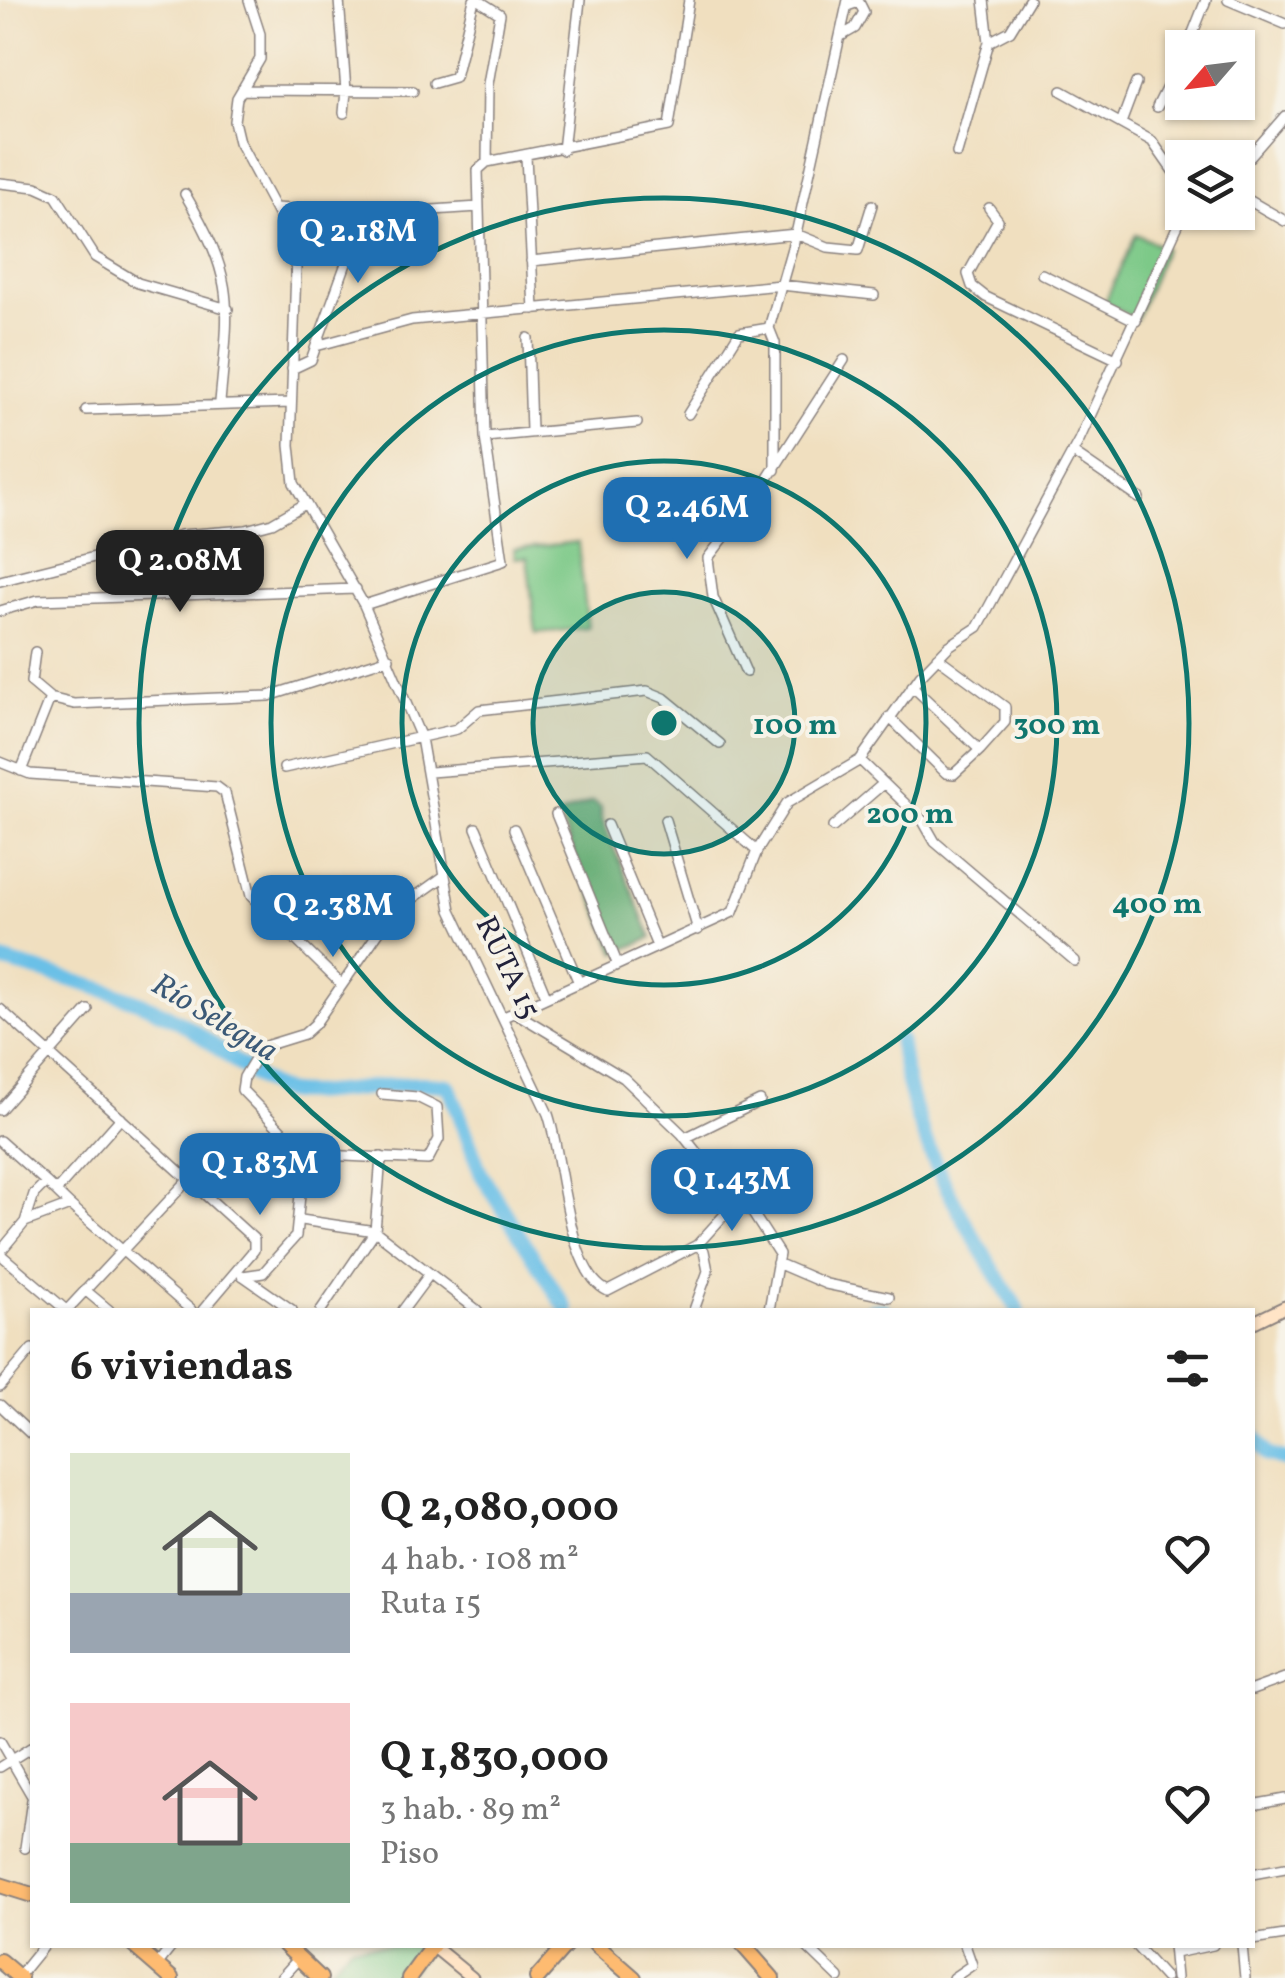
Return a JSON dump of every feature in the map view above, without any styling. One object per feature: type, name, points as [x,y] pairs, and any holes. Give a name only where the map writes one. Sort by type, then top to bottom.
[{"type":"main road","points":[[1255,1321],[1285,1306]]},
{"type":"main road","points":[[0,1885],[30,1894]]},
{"type":"main road","points":[[135,1948],[153,1972],[171,1978]]},
{"type":"main road","points":[[288,1948],[320,1978]]},
{"type":"main road","points":[[409,1978],[431,1948]]},
{"type":"main road","points":[[437,1948],[472,1978]]},
{"type":"main road","points":[[537,1978],[563,1948]]},
{"type":"main road","points":[[599,1948],[634,1978]]},
{"type":"main road","points":[[746,1948],[772,1978]]},
{"type":"main road","points":[[0,1961],[19,1977]]},
{"type":"street","name":"RUTA 15","points":[[249,0],[260,34],[260,60],[242,90],[234,121],[239,142],[275,208],[296,269],[290,468],[305,504],[364,605],[422,738],[430,772],[442,877],[451,910],[504,1017],[560,1148],[567,1214],[578,1250],[602,1288],[616,1290],[697,1245],[736,1202]]},
{"type":"street","points":[[340,0],[344,114]]},
{"type":"street","points":[[434,83],[456,77],[476,0],[500,14],[488,84],[487,162]]},
{"type":"street","points":[[563,150],[580,0]]},
{"type":"street","points":[[364,605],[504,562],[485,437],[478,170],[487,162],[669,126],[689,0]]},
{"type":"street","points":[[957,153],[988,42],[984,0]]},
{"type":"street","points":[[988,42],[1010,31],[1028,0]]},
{"type":"street","points":[[1194,30],[1206,0]]},
{"type":"street","points":[[1228,0],[1285,24]]},
{"type":"street","points":[[775,470],[775,343],[769,328],[796,234],[848,3],[859,2],[864,12],[855,28],[841,36]]},
{"type":"street","points":[[1121,124],[1136,83]]},
{"type":"street","points":[[242,90],[413,91]]},
{"type":"street","points":[[1062,91],[1152,141],[1165,160]]},
{"type":"street","points":[[1157,107],[1165,91]]},
{"type":"street","points":[[1255,150],[1285,116]]},
{"type":"street","points":[[526,157],[534,310]]},
{"type":"street","points":[[0,182],[36,187],[56,196],[95,257],[138,282],[228,309]]},
{"type":"street","points":[[184,194],[226,275],[228,309],[220,402]]},
{"type":"street","points":[[1255,204],[1285,222]]},
{"type":"street","points":[[532,261],[796,234],[828,246],[858,250],[872,205]]},
{"type":"street","points":[[275,208],[372,214],[480,207]]},
{"type":"street","points":[[989,208],[998,220],[968,274],[972,286],[986,297],[1118,360]]},
{"type":"street","points":[[292,370],[311,360],[348,258],[372,214]]},
{"type":"street","points":[[504,1017],[734,912],[757,851],[787,803],[860,760],[912,686],[938,657],[978,627],[1118,360],[1176,230]]},
{"type":"street","points":[[1042,274],[1136,321]]},
{"type":"street","points":[[316,346],[412,320],[781,285],[874,295]]},
{"type":"street","points":[[688,414],[739,333],[769,328]]},
{"type":"street","points":[[528,338],[531,431]]},
{"type":"street","points":[[746,672],[713,597],[706,564],[775,470],[844,360]]},
{"type":"street","points":[[86,410],[220,402],[290,403]]},
{"type":"street","points":[[485,437],[531,431],[576,432],[637,423]]},
{"type":"street","points":[[1072,452],[1139,498]]},
{"type":"street","points":[[0,581],[167,538],[246,530],[305,504]]},
{"type":"street","points":[[0,611],[38,600],[356,589]]},
{"type":"street","points":[[35,652],[30,678],[50,698],[74,704],[269,696],[389,658]]},
{"type":"street","points":[[889,717],[946,773],[954,774],[1005,722],[1005,707],[938,657]]},
{"type":"street","points":[[912,686],[980,750]]},
{"type":"street","points":[[284,768],[456,729],[479,710],[647,691],[664,698],[720,744]]},
{"type":"street","points":[[21,771],[50,698]]},
{"type":"street","points":[[430,772],[648,756],[757,851]]},
{"type":"street","points":[[860,760],[923,821],[936,842],[1074,961]]},
{"type":"street","points":[[0,762],[21,771],[217,788],[224,793],[251,896],[340,983]]},
{"type":"street","points":[[833,827],[884,782]]},
{"type":"street","points":[[556,814],[617,963]]},
{"type":"street","points":[[665,820],[698,930]]},
{"type":"street","points":[[607,825],[657,946]]},
{"type":"street","points":[[476,828],[546,996]]},
{"type":"street","points":[[514,830],[579,983]]},
{"type":"street","points":[[382,1094],[428,1100],[436,1107],[439,1139],[428,1160],[304,1154],[246,1099],[244,1077],[262,1047],[304,1034],[316,1024],[340,983],[391,914],[442,877]]},
{"type":"street","points":[[0,1009],[254,1240],[254,1250],[239,1273],[204,1308]]},
{"type":"street","points":[[0,1110],[88,1010]]},
{"type":"street","points":[[516,1013],[624,1078],[685,1138],[736,1202],[770,1234],[779,1254],[768,1308]]},
{"type":"street","points":[[685,1138],[760,1101]]},
{"type":"street","points":[[57,1190],[122,1118]]},
{"type":"street","points":[[0,1142],[189,1308]]},
{"type":"street","points":[[239,1273],[264,1273],[296,1236],[304,1154]]},
{"type":"street","points":[[322,1308],[376,1231],[381,1157]]},
{"type":"street","points":[[68,1308],[189,1180]]},
{"type":"street","points":[[46,1182],[34,1194],[25,1222],[0,1253],[64,1308]]},
{"type":"street","points":[[25,1222],[70,1205]]},
{"type":"street","points":[[300,1220],[376,1231],[474,1308]]},
{"type":"street","points":[[695,1308],[708,1271],[704,1250],[697,1245]]},
{"type":"street","points":[[777,1264],[826,1284],[889,1297]]},
{"type":"street","points":[[239,1273],[289,1308]]},
{"type":"street","points":[[404,1308],[429,1275]]},
{"type":"street","points":[[85,1290],[108,1308]]},
{"type":"street","points":[[0,1387],[30,1351]]},
{"type":"street","points":[[0,1405],[30,1433]]},
{"type":"street","points":[[1255,1689],[1285,1678]]},
{"type":"street","points":[[0,1741],[30,1795]]},
{"type":"street","points":[[0,1767],[30,1748]]},
{"type":"street","points":[[1255,1804],[1285,1799]]},
{"type":"street","points":[[25,1848],[30,1823]]},
{"type":"street","points":[[1255,1873],[1285,1868]]},
{"type":"street","points":[[1255,1940],[1285,1935]]},
{"type":"street","points":[[19,1977],[42,1948]]},
{"type":"street","points":[[153,1972],[171,1948]]},
{"type":"street","points":[[807,1948],[839,1978]]},
{"type":"street","points":[[953,1978],[972,1965],[966,1948]]},
{"type":"street","points":[[1138,1948],[1165,1978]]},
{"type":"street","points":[[1242,1948],[1246,1978]]},
{"type":"street","points":[[1174,1949],[1176,1978]]},
{"type":"street","points":[[281,1978],[298,1958]]},
{"type":"green space","points":[[1136,234],[1165,248],[1136,320],[1105,302]]},
{"type":"green space","points":[[578,542],[588,628],[536,633],[527,557],[515,558],[514,549]]},
{"type":"green space","points":[[593,801],[601,807],[601,817],[652,938],[616,953],[558,815]]},
{"type":"green space","points":[[348,1948],[428,1948],[405,1978],[324,1975]]},
{"type":"waterway","name":"Río Selegua","points":[[0,960],[92,986],[159,1011],[275,1088],[310,1093],[406,1084],[449,1086],[481,1174],[566,1308]]},
{"type":"waterway","points":[[900,1041],[906,1079],[929,1149],[961,1214],[1017,1308]]},
{"type":"waterway","name":"Río Selegua","points":[[1255,1439],[1267,1455],[1285,1460]]}]
